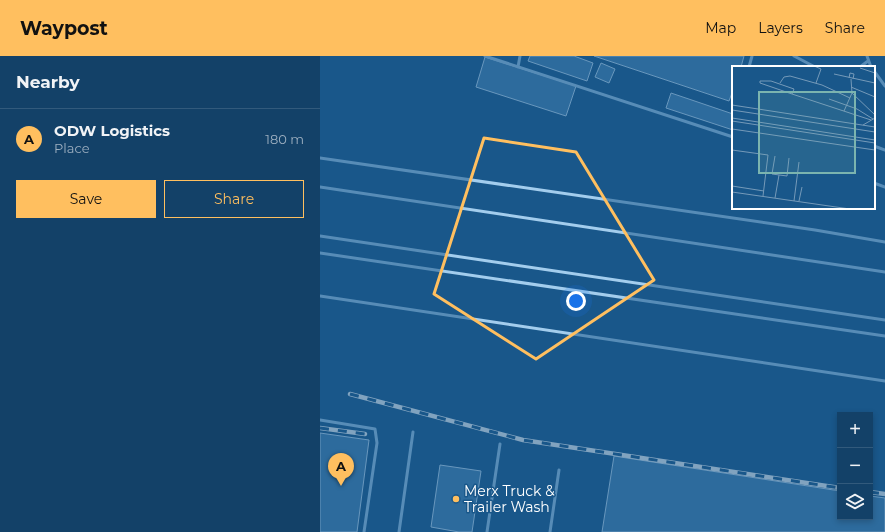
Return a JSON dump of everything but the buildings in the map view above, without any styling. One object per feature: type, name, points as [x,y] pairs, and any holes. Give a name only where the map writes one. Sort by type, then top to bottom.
[{"type":"lane","points":[[485,56],[732,137]]},
{"type":"lane","points":[[518,67],[520,56]]},
{"type":"lane","points":[[748,66],[752,56]]},
{"type":"lane","points":[[794,56],[813,66]]},
{"type":"lane","points":[[867,56],[870,66]]},
{"type":"lane","points":[[861,66],[868,61]]},
{"type":"lane","points":[[875,72],[885,86]]},
{"type":"lane","points":[[875,146],[885,150]]},
{"type":"lane","points":[[320,158],[815,230],[885,242]]},
{"type":"lane","points":[[875,184],[885,187]]},
{"type":"lane","points":[[320,187],[885,272]]},
{"type":"lane","points":[[320,236],[885,320]]},
{"type":"lane","points":[[320,253],[885,336]]},
{"type":"lane","points":[[320,296],[885,381]]},
{"type":"lane","points":[[320,420],[375,429],[377,443],[364,532]]},
{"type":"lane","points":[[399,532],[413,432]]},
{"type":"lane","points":[[487,532],[500,444]]},
{"type":"lane","points":[[550,532],[559,470]]},
{"type":"highlighted area","points":[[484,138],[576,152],[654,280],[536,359],[434,294]]},
{"type":"railway","points":[[350,394],[523,440],[837,488]]},
{"type":"railway","points":[[320,428],[365,434]]},
{"type":"railway","points":[[873,492],[885,494]]},
{"type":"place","name":"ODW Logistics","points":[[341,486]]},
{"type":"place","name":"Merx Truck & Trailer Wash","points":[[456,499]]}]
